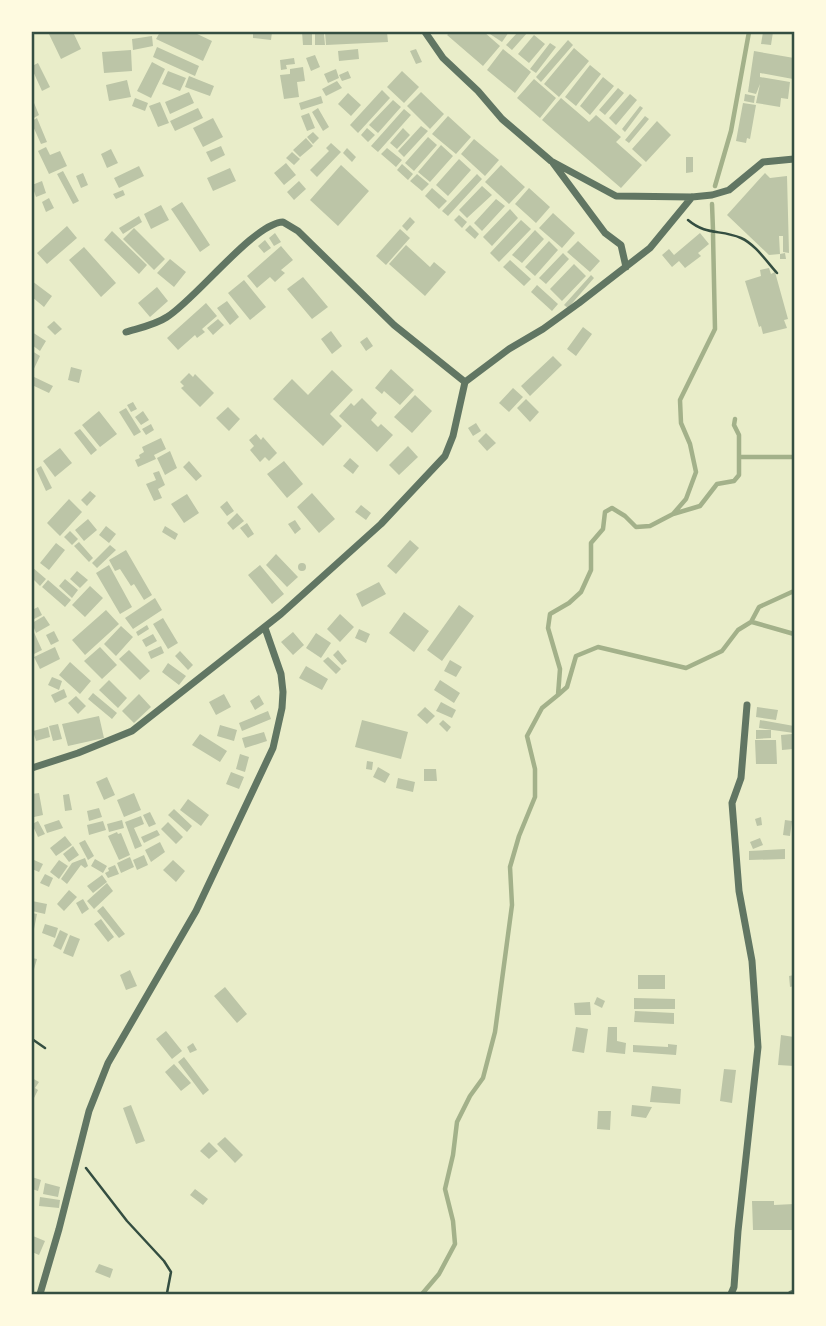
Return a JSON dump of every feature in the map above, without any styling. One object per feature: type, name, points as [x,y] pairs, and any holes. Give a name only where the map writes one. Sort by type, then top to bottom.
[{"type":"street","points":[[425,32],[443,58],[478,91],[502,119],[551,161],[616,196],[712,195],[729,190],[763,162],[794,159]]},
{"type":"street","points":[[551,161],[605,233],[621,245],[626,267]]},
{"type":"street","points":[[32,768],[132,731],[265,628],[381,524],[445,456],[453,436],[465,382],[509,349],[561,316],[650,248],[692,197]]},
{"type":"street","points":[[126,332],[167,318],[253,238],[273,224],[283,222],[298,231],[394,325],[465,382]]},
{"type":"street","points":[[40,1294],[89,1111],[108,1063],[196,911],[273,748],[283,692],[281,674],[265,628]]},
{"type":"street","points":[[731,1294],[734,1287],[737,1231],[758,1047],[752,961],[739,891],[732,803],[741,778],[747,705]]},
{"type":"path","points":[[679,212],[699,230],[742,238],[777,274]]},
{"type":"path","points":[[32,1039],[45,1048]]},
{"type":"path","points":[[77,1157],[127,1221],[164,1261],[171,1272],[167,1293]]},
{"type":"building","points":[[48,32],[73,32],[81,49],[61,59]]},
{"type":"building","points":[[160,32],[193,32],[212,41],[203,61],[156,39]]},
{"type":"building","points":[[253,32],[272,32],[271,40],[253,38]]},
{"type":"building","points":[[302,32],[312,32],[312,45],[303,45]]},
{"type":"building","points":[[325,32],[387,32],[388,42],[326,45]]},
{"type":"building","points":[[450,32],[484,32],[500,46],[483,66],[447,35]]},
{"type":"building","points":[[487,32],[509,32],[502,42]]},
{"type":"building","points":[[518,32],[528,32],[512,50],[506,45]]},
{"type":"building","points":[[763,32],[773,32],[771,45],[761,44]]},
{"type":"building","points":[[315,34],[324,34],[325,45],[315,45]]},
{"type":"building","points":[[534,35],[545,44],[529,63],[518,54]]},
{"type":"building","points":[[152,36],[153,46],[133,50],[132,39]]},
{"type":"building","points":[[568,40],[573,45],[541,82],[536,77]]},
{"type":"building","points":[[550,43],[556,47],[536,73],[530,69]]},
{"type":"building","points":[[157,47],[199,66],[195,76],[153,57]]},
{"type":"building","points":[[574,48],[589,61],[559,97],[544,84]]},
{"type":"building","points":[[358,49],[359,59],[339,61],[338,51]]},
{"type":"building","points":[[416,49],[422,62],[416,64],[410,51]]},
{"type":"building","points":[[503,49],[531,72],[515,93],[487,70]]},
{"type":"building","points":[[131,50],[132,71],[104,73],[102,52]]},
{"type":"building","points":[[754,51],[794,58],[793,79],[760,73],[760,77],[790,82],[788,99],[781,98],[780,107],[756,103],[760,84],[756,94],[748,92]]},
{"type":"building","points":[[315,55],[320,67],[311,71],[306,58]]},
{"type":"building","points":[[294,58],[295,64],[286,65],[287,69],[281,70],[280,60]]},
{"type":"building","points":[[152,62],[165,69],[151,98],[137,91]]},
{"type":"building","points":[[38,63],[50,87],[42,91],[32,69],[32,66]]},
{"type":"building","points":[[590,65],[601,74],[576,106],[565,97]]},
{"type":"building","points":[[303,67],[305,81],[297,82],[299,97],[284,99],[280,75],[290,74],[290,69]]},
{"type":"building","points":[[336,69],[339,78],[328,83],[324,74]]},
{"type":"building","points":[[168,71],[186,78],[180,91],[162,84]]},
{"type":"building","points":[[348,71],[351,78],[342,81],[339,75]]},
{"type":"building","points":[[402,71],[419,87],[404,103],[387,87]]},
{"type":"building","points":[[189,76],[214,86],[210,96],[185,87]]},
{"type":"building","points":[[603,77],[614,86],[590,115],[580,106]]},
{"type":"building","points":[[534,79],[556,98],[540,118],[517,98]]},
{"type":"building","points":[[127,80],[131,97],[109,101],[106,85]]},
{"type":"building","points":[[337,81],[342,88],[326,96],[322,89]]},
{"type":"building","points":[[618,88],[624,93],[605,115],[599,110]]},
{"type":"building","points":[[382,90],[390,98],[358,133],[350,125]]},
{"type":"building","points":[[189,92],[194,103],[170,114],[165,102]]},
{"type":"building","points":[[421,92],[444,114],[430,129],[407,106]]},
{"type":"building","points":[[348,93],[361,105],[351,116],[338,104]]},
{"type":"building","points":[[630,94],[637,100],[616,125],[609,118]]},
{"type":"building","points":[[745,94],[755,96],[754,103],[744,101]]},
{"type":"building","points":[[321,96],[323,103],[301,110],[299,103]]},
{"type":"building","points":[[32,98],[39,115],[32,119]]},
{"type":"building","points":[[135,98],[148,103],[145,111],[132,106]]},
{"type":"building","points":[[561,98],[589,122],[596,115],[621,137],[616,142],[642,165],[621,188],[542,120]]},
{"type":"building","points":[[393,100],[401,107],[378,133],[369,125]]},
{"type":"building","points":[[160,102],[169,123],[158,127],[149,106]]},
{"type":"building","points":[[743,103],[756,105],[750,139],[747,138],[746,143],[736,141]]},
{"type":"building","points":[[640,106],[643,108],[625,132],[622,129]]},
{"type":"building","points":[[198,108],[203,118],[175,131],[170,121]]},
{"type":"building","points":[[318,108],[329,127],[323,131],[312,112]]},
{"type":"building","points":[[404,109],[411,115],[378,152],[371,146]]},
{"type":"building","points":[[309,113],[315,128],[307,131],[301,116]]},
{"type":"building","points":[[448,116],[471,137],[456,154],[432,134]]},
{"type":"building","points":[[645,116],[649,119],[629,143],[625,140]]},
{"type":"building","points":[[37,118],[47,142],[41,144],[32,124]]},
{"type":"building","points":[[213,118],[223,137],[203,147],[193,128]]},
{"type":"building","points":[[657,121],[671,135],[646,162],[632,149]]},
{"type":"building","points":[[421,126],[428,131],[404,157],[398,151]]},
{"type":"building","points":[[367,128],[375,135],[368,142],[361,135]]},
{"type":"building","points":[[403,128],[410,135],[397,149],[390,143]]},
{"type":"building","points":[[313,132],[319,138],[313,144],[307,137]]},
{"type":"building","points":[[428,137],[437,145],[414,171],[405,163]]},
{"type":"building","points":[[306,138],[313,146],[300,157],[293,150]]},
{"type":"building","points":[[474,139],[499,160],[485,176],[461,154]]},
{"type":"building","points":[[331,143],[341,152],[317,177],[310,170],[329,151],[326,148]]},
{"type":"building","points":[[441,145],[453,156],[430,182],[418,172]]},
{"type":"building","points":[[221,146],[225,155],[211,162],[206,152]]},
{"type":"building","points":[[46,147],[50,155],[60,151],[67,166],[49,174],[38,151]]},
{"type":"building","points":[[347,148],[356,157],[352,162],[343,153]]},
{"type":"building","points":[[387,148],[402,160],[396,167],[381,154]]},
{"type":"building","points":[[111,149],[118,163],[107,168],[101,154]]},
{"type":"building","points":[[292,152],[300,159],[294,165],[286,158]]},
{"type":"building","points":[[686,157],[693,157],[693,172],[686,173]]},
{"type":"building","points":[[459,159],[471,170],[448,196],[436,185]]},
{"type":"building","points":[[286,163],[296,175],[284,185],[274,173]]},
{"type":"building","points":[[402,164],[413,174],[408,180],[397,170]]},
{"type":"building","points":[[341,165],[369,191],[338,226],[310,200]]},
{"type":"building","points":[[501,165],[525,187],[509,204],[485,182]]},
{"type":"building","points":[[139,166],[144,176],[119,188],[114,178]]},
{"type":"building","points":[[230,168],[236,181],[213,191],[207,178]]},
{"type":"building","points":[[63,171],[79,201],[73,204],[57,174]]},
{"type":"building","points":[[83,173],[88,185],[81,188],[76,176]]},
{"type":"building","points":[[765,173],[770,178],[787,176],[789,253],[783,252],[783,236],[779,236],[780,254],[769,255],[727,215]]},
{"type":"building","points":[[417,174],[429,184],[422,191],[410,181]]},
{"type":"building","points":[[477,174],[482,179],[448,216],[442,211]]},
{"type":"building","points":[[42,181],[46,193],[36,197],[32,185]]},
{"type":"building","points":[[299,181],[306,189],[294,200],[287,192]]},
{"type":"building","points":[[482,186],[492,195],[467,218],[459,210]]},
{"type":"building","points":[[432,188],[447,201],[439,209],[425,196]]},
{"type":"building","points":[[529,188],[550,207],[536,223],[515,204]]},
{"type":"building","points":[[123,190],[125,195],[116,199],[113,194]]},
{"type":"building","points":[[49,198],[54,208],[46,212],[42,202]]},
{"type":"building","points":[[496,199],[505,206],[482,231],[474,223]]},
{"type":"building","points":[[182,202],[210,245],[200,252],[171,209]]},
{"type":"building","points":[[161,205],[169,220],[151,229],[144,214]]},
{"type":"building","points":[[510,209],[518,218],[492,246],[483,237]]},
{"type":"building","points":[[553,213],[575,233],[562,248],[539,228]]},
{"type":"building","points":[[459,215],[467,222],[462,228],[454,220]]},
{"type":"building","points":[[139,216],[142,222],[123,234],[119,228]]},
{"type":"building","points":[[410,217],[415,222],[407,231],[402,226]]},
{"type":"building","points":[[521,220],[531,229],[499,262],[490,253]]},
{"type":"building","points":[[470,225],[479,234],[475,239],[465,230]]},
{"type":"building","points":[[67,226],[77,238],[47,264],[37,253]]},
{"type":"building","points":[[134,228],[165,259],[154,270],[123,239]]},
{"type":"building","points":[[400,229],[410,238],[386,265],[376,256]]},
{"type":"building","points":[[535,230],[544,239],[522,263],[512,255]]},
{"type":"building","points":[[112,231],[147,265],[139,274],[104,240]]},
{"type":"building","points":[[275,233],[281,242],[274,246],[269,238]]},
{"type":"building","points":[[700,233],[709,244],[698,253],[701,256],[685,268],[679,261],[672,267],[662,255],[669,249],[674,255]]},
{"type":"building","points":[[265,240],[271,248],[264,253],[258,246]]},
{"type":"building","points":[[549,241],[558,250],[535,276],[525,267]]},
{"type":"building","points":[[578,241],[600,261],[590,272],[567,252]]},
{"type":"building","points":[[406,245],[430,267],[434,262],[446,272],[425,296],[389,264]]},
{"type":"building","points":[[281,246],[293,260],[281,270],[285,273],[275,282],[270,277],[257,288],[247,276]]},
{"type":"building","points":[[84,247],[116,283],[101,297],[69,260]]},
{"type":"building","points":[[563,253],[569,259],[546,284],[539,278]]},
{"type":"building","points":[[170,259],[186,272],[174,287],[157,273]]},
{"type":"building","points":[[510,260],[531,279],[524,286],[503,267]]},
{"type":"building","points":[[574,264],[586,276],[562,301],[550,289]]},
{"type":"building","points":[[769,268],[771,274],[775,272],[788,319],[784,320],[787,328],[763,334],[745,281],[761,276],[760,270]]},
{"type":"building","points":[[591,275],[594,278],[568,308],[564,305]]},
{"type":"building","points":[[303,277],[328,307],[312,319],[287,289]]},
{"type":"building","points":[[244,280],[266,307],[250,320],[228,293]]},
{"type":"building","points":[[32,281],[52,296],[44,307],[32,297]]},
{"type":"building","points":[[537,285],[558,304],[552,311],[531,292]]},
{"type":"building","points":[[157,287],[168,301],[150,317],[138,303]]},
{"type":"building","points":[[227,301],[239,317],[230,325],[217,308]]},
{"type":"building","points":[[206,303],[217,316],[202,329],[205,332],[197,338],[195,335],[178,350],[167,338]]},
{"type":"building","points":[[218,319],[224,325],[213,335],[207,328]]},
{"type":"building","points":[[54,321],[62,329],[55,335],[47,327]]},
{"type":"building","points":[[583,327],[592,334],[576,356],[567,349]]},
{"type":"building","points":[[331,331],[342,346],[332,354],[321,339]]},
{"type":"building","points":[[32,332],[46,341],[40,351],[32,345]]},
{"type":"building","points":[[367,337],[373,346],[366,351],[360,342]]},
{"type":"building","points":[[32,351],[40,356],[32,373]]},
{"type":"building","points":[[553,356],[562,365],[530,396],[521,386]]},
{"type":"building","points":[[71,367],[82,370],[79,383],[68,380]]},
{"type":"building","points":[[391,369],[414,390],[400,405],[384,391],[382,394],[375,388]]},
{"type":"building","points":[[332,370],[353,390],[330,414],[342,426],[323,446],[273,399],[292,379],[308,395]]},
{"type":"building","points":[[189,373],[193,377],[195,374],[214,393],[200,407],[181,388],[184,386],[180,382]]},
{"type":"building","points":[[32,376],[53,386],[49,393],[32,385]]},
{"type":"building","points":[[513,388],[523,397],[509,412],[499,403]]},
{"type":"building","points":[[415,395],[432,411],[412,433],[394,417]]},
{"type":"building","points":[[362,398],[377,413],[371,420],[378,427],[381,424],[393,435],[377,452],[339,416],[351,403],[354,406]]},
{"type":"building","points":[[526,399],[539,412],[530,422],[517,408]]},
{"type":"building","points":[[133,402],[137,409],[131,412],[127,405]]},
{"type":"building","points":[[228,407],[240,419],[229,431],[216,418]]},
{"type":"building","points":[[126,408],[141,432],[134,436],[119,412]]},
{"type":"building","points":[[99,411],[117,434],[100,447],[82,425]]},
{"type":"building","points":[[143,411],[149,420],[141,425],[135,417]]},
{"type":"building","points":[[476,423],[481,431],[473,436],[468,428]]},
{"type":"building","points":[[151,424],[154,430],[146,435],[142,429]]},
{"type":"building","points":[[80,429],[97,450],[91,455],[74,433]]},
{"type":"building","points":[[486,433],[496,443],[487,451],[478,441]]},
{"type":"building","points":[[256,434],[261,440],[263,437],[277,453],[269,461],[265,457],[260,462],[250,450],[254,446],[249,440]]},
{"type":"building","points":[[161,438],[166,449],[154,455],[156,459],[138,467],[135,460],[144,452],[142,447]]},
{"type":"building","points":[[408,446],[418,457],[399,475],[389,465]]},
{"type":"building","points":[[60,448],[72,463],[55,477],[43,461]]},
{"type":"building","points":[[170,451],[177,468],[165,475],[157,458]]},
{"type":"building","points":[[350,458],[359,466],[353,474],[343,466]]},
{"type":"building","points":[[189,461],[202,476],[196,481],[183,467]]},
{"type":"building","points":[[284,461],[303,484],[287,498],[267,474]]},
{"type":"building","points":[[41,466],[52,488],[46,491],[36,469]]},
{"type":"building","points":[[159,471],[165,485],[158,489],[162,498],[154,501],[146,484],[156,480],[153,473]]},
{"type":"building","points":[[90,491],[96,496],[87,506],[81,500]]},
{"type":"building","points":[[312,493],[335,519],[319,533],[297,507]]},
{"type":"building","points":[[187,494],[199,513],[184,523],[171,504]]},
{"type":"building","points":[[69,499],[82,512],[60,536],[47,523]]},
{"type":"building","points":[[227,501],[234,511],[227,516],[220,507]]},
{"type":"building","points":[[361,505],[371,513],[366,520],[355,512]]},
{"type":"building","points":[[237,513],[244,521],[233,530],[227,523]]},
{"type":"building","points":[[88,519],[97,530],[84,541],[75,530]]},
{"type":"building","points":[[295,520],[301,529],[295,534],[288,524]]},
{"type":"building","points":[[247,523],[254,534],[248,538],[240,528]]},
{"type":"building","points":[[106,526],[116,534],[109,543],[99,535]]},
{"type":"building","points":[[165,526],[178,534],[175,540],[162,532]]},
{"type":"building","points":[[70,531],[78,539],[72,545],[64,537]]},
{"type":"building","points":[[410,540],[419,548],[396,574],[387,566]]},
{"type":"building","points":[[79,542],[93,558],[89,562],[74,546]]},
{"type":"building","points":[[56,543],[65,550],[49,570],[40,563]]},
{"type":"building","points":[[110,545],[116,550],[97,568],[92,563]]},
{"type":"building","points":[[126,550],[152,595],[144,600],[134,584],[131,586],[120,569],[115,571],[109,560]]},
{"type":"building","points":[[276,554],[298,577],[287,587],[266,565]]},
{"type":"building","points":[[302,563],[306,567],[302,571],[298,567]]},
{"type":"building","points":[[109,565],[132,607],[120,614],[96,573]]},
{"type":"building","points":[[260,565],[284,594],[272,604],[248,575]]},
{"type":"building","points":[[32,567],[46,579],[40,586],[32,578]]},
{"type":"building","points":[[77,571],[88,580],[80,588],[70,579]]},
{"type":"building","points":[[65,579],[78,590],[72,598],[59,586]]},
{"type":"building","points":[[48,580],[71,600],[65,607],[42,587]]},
{"type":"building","points":[[379,582],[386,594],[362,607],[356,594]]},
{"type":"building","points":[[90,586],[103,598],[85,617],[72,605]]},
{"type":"building","points":[[155,598],[162,610],[133,629],[125,618]]},
{"type":"building","points":[[459,605],[474,616],[442,661],[427,650]]},
{"type":"building","points":[[38,607],[42,615],[32,620],[32,610]]},
{"type":"building","points":[[106,610],[119,624],[85,655],[72,640]]},
{"type":"building","points":[[404,612],[429,631],[414,652],[389,633]]},
{"type":"building","points":[[340,614],[354,627],[340,642],[327,629]]},
{"type":"building","points":[[44,616],[50,625],[36,633],[32,623]]},
{"type":"building","points":[[163,618],[178,643],[168,649],[153,624]]},
{"type":"building","points":[[147,625],[149,629],[138,636],[136,632]]},
{"type":"building","points":[[121,626],[133,637],[116,656],[104,644]]},
{"type":"building","points":[[32,628],[42,650],[34,654],[32,649]]},
{"type":"building","points":[[359,629],[370,634],[366,643],[355,638]]},
{"type":"building","points":[[54,631],[59,641],[51,645],[46,635]]},
{"type":"building","points":[[293,632],[304,645],[293,655],[281,642]]},
{"type":"building","points":[[316,633],[331,643],[321,658],[306,648]]},
{"type":"building","points":[[153,634],[157,641],[146,647],[142,640]]},
{"type":"building","points":[[161,646],[164,653],[151,659],[148,652]]},
{"type":"building","points":[[55,647],[60,659],[40,669],[34,657]]},
{"type":"building","points":[[100,647],[117,665],[102,679],[84,661]]},
{"type":"building","points":[[129,650],[150,671],[140,680],[119,659]]},
{"type":"building","points":[[338,650],[347,661],[342,665],[333,655]]},
{"type":"building","points":[[180,651],[193,665],[188,670],[175,656]]},
{"type":"building","points":[[328,657],[341,669],[336,674],[323,661]]},
{"type":"building","points":[[450,660],[462,667],[456,677],[444,671]]},
{"type":"building","points":[[70,662],[91,681],[80,694],[59,675]]},
{"type":"building","points":[[168,663],[186,676],[179,685],[162,672]]},
{"type":"building","points":[[306,666],[328,679],[322,690],[299,678]]},
{"type":"building","points":[[52,677],[62,681],[59,690],[48,685]]},
{"type":"building","points":[[109,680],[127,698],[118,708],[99,690]]},
{"type":"building","points":[[440,680],[460,693],[454,703],[434,690]]},
{"type":"building","points":[[64,689],[67,697],[55,703],[51,695]]},
{"type":"building","points":[[93,693],[117,713],[112,719],[88,699]]},
{"type":"building","points":[[139,694],[151,707],[134,723],[122,711]]},
{"type":"building","points":[[224,694],[231,707],[216,715],[209,702]]},
{"type":"building","points":[[259,695],[264,704],[255,710],[250,701]]},
{"type":"building","points":[[76,696],[86,706],[78,714],[68,703]]},
{"type":"building","points":[[441,702],[456,710],[452,718],[436,711]]},
{"type":"building","points":[[425,707],[435,716],[427,724],[417,715]]},
{"type":"building","points":[[757,707],[778,710],[776,720],[756,717]]},
{"type":"building","points":[[268,711],[271,719],[242,731],[239,723]]},
{"type":"building","points":[[99,716],[104,738],[68,746],[62,724]]},
{"type":"building","points":[[362,720],[408,732],[401,759],[355,747]]},
{"type":"building","points":[[443,720],[451,727],[447,732],[439,724]]},
{"type":"building","points":[[760,720],[794,726],[794,733],[759,728]]},
{"type":"building","points":[[58,724],[62,739],[53,741],[49,726]]},
{"type":"building","points":[[220,725],[237,730],[234,741],[217,736]]},
{"type":"building","points":[[48,727],[50,737],[36,741],[33,731]]},
{"type":"building","points":[[756,730],[771,730],[771,738],[756,739]]},
{"type":"building","points":[[264,732],[267,741],[245,748],[242,738]]},
{"type":"building","points":[[200,734],[227,751],[220,762],[192,745]]},
{"type":"building","points":[[792,734],[793,749],[782,750],[781,735]]},
{"type":"building","points":[[755,740],[776,740],[777,764],[756,764]]},
{"type":"building","points":[[240,754],[249,757],[245,772],[236,769]]},
{"type":"building","points":[[367,761],[373,762],[372,770],[366,769]]},
{"type":"building","points":[[378,767],[390,774],[385,783],[373,777]]},
{"type":"building","points":[[424,769],[436,769],[437,781],[424,781]]},
{"type":"building","points":[[231,772],[244,777],[239,789],[226,784]]},
{"type":"building","points":[[107,777],[115,795],[104,800],[96,782]]},
{"type":"building","points":[[398,778],[415,782],[413,792],[396,788]]},
{"type":"building","points":[[39,793],[43,815],[34,817],[32,794]]},
{"type":"building","points":[[134,793],[141,810],[124,817],[117,800]]},
{"type":"building","points":[[69,794],[72,810],[65,811],[63,795]]},
{"type":"building","points":[[188,799],[209,815],[201,826],[180,810]]},
{"type":"building","points":[[99,808],[102,817],[89,821],[87,811]]},
{"type":"building","points":[[174,809],[192,826],[187,832],[168,815]]},
{"type":"building","points":[[150,812],[156,824],[149,827],[143,815]]},
{"type":"building","points":[[141,816],[144,824],[134,828],[142,846],[135,849],[125,822]]},
{"type":"building","points":[[761,817],[762,825],[757,826],[755,819]]},
{"type":"building","points":[[59,820],[63,828],[47,833],[44,825]]},
{"type":"building","points":[[122,820],[124,828],[109,832],[107,824]]},
{"type":"building","points":[[785,820],[792,821],[790,836],[783,835]]},
{"type":"building","points":[[38,821],[45,834],[38,837],[32,824]]},
{"type":"building","points":[[103,821],[106,830],[89,835],[87,825]]},
{"type":"building","points":[[168,822],[183,837],[176,844],[161,829]]},
{"type":"building","points":[[157,830],[160,835],[144,843],[141,837]]},
{"type":"building","points":[[121,833],[130,855],[119,860],[108,836]]},
{"type":"building","points":[[65,836],[72,845],[56,856],[50,848]]},
{"type":"building","points":[[760,838],[763,845],[753,849],[750,842]]},
{"type":"building","points":[[85,840],[94,856],[88,860],[79,843]]},
{"type":"building","points":[[160,842],[165,852],[151,862],[145,850]]},
{"type":"building","points":[[73,846],[79,855],[69,862],[63,854]]},
{"type":"building","points":[[785,849],[785,859],[749,860],[749,851]]},
{"type":"building","points":[[144,855],[148,865],[137,870],[133,860]]},
{"type":"building","points":[[130,857],[134,867],[121,873],[117,863]]},
{"type":"building","points":[[85,858],[88,866],[85,868],[81,865],[67,884],[61,879],[72,863]]},
{"type":"building","points":[[95,859],[107,866],[103,873],[91,866]]},
{"type":"building","points":[[34,860],[43,864],[39,872],[32,869]]},
{"type":"building","points":[[59,860],[68,866],[59,879],[50,872]]},
{"type":"building","points":[[173,860],[185,871],[176,882],[163,870]]},
{"type":"building","points":[[115,865],[119,874],[108,878],[105,873]]},
{"type":"building","points":[[45,874],[53,878],[49,887],[40,883]]},
{"type":"building","points":[[102,875],[107,882],[93,893],[87,886]]},
{"type":"building","points":[[107,883],[113,891],[94,909],[87,901]]},
{"type":"building","points":[[69,890],[77,897],[64,911],[57,904]]},
{"type":"building","points":[[83,899],[89,909],[82,914],[76,903]]},
{"type":"building","points":[[32,901],[47,904],[45,914],[32,911]]},
{"type":"building","points":[[103,906],[125,934],[119,938],[97,911]]},
{"type":"building","points":[[32,913],[37,914],[33,934],[32,934]]},
{"type":"building","points":[[101,919],[114,937],[108,942],[94,924]]},
{"type":"building","points":[[45,924],[58,928],[55,938],[42,933]]},
{"type":"building","points":[[60,930],[68,934],[61,950],[53,946]]},
{"type":"building","points":[[70,935],[80,939],[73,957],[63,953]]},
{"type":"building","points":[[32,958],[37,959],[32,976]]},
{"type":"building","points":[[130,970],[137,986],[126,990],[120,975]]},
{"type":"building","points":[[638,975],[665,975],[665,989],[638,989]]},
{"type":"building","points":[[794,975],[794,986],[790,987],[789,976]]},
{"type":"building","points":[[225,987],[247,1014],[237,1023],[214,996]]},
{"type":"building","points":[[597,997],[605,1001],[602,1008],[594,1004]]},
{"type":"building","points":[[634,998],[675,999],[675,1009],[634,1009]]},
{"type":"building","points":[[590,1002],[591,1015],[575,1015],[574,1003]]},
{"type":"building","points":[[635,1011],[674,1013],[674,1024],[634,1022]]},
{"type":"building","points":[[576,1027],[588,1029],[584,1053],[572,1051]]},
{"type":"building","points":[[608,1027],[617,1027],[617,1041],[626,1043],[625,1054],[606,1052]]},
{"type":"building","points":[[166,1031],[182,1051],[172,1059],[156,1039]]},
{"type":"building","points":[[781,1035],[794,1037],[794,1066],[778,1065]]},
{"type":"building","points":[[193,1043],[197,1050],[190,1053],[187,1047]]},
{"type":"building","points":[[668,1044],[677,1045],[676,1055],[633,1052],[633,1045],[668,1047]]},
{"type":"building","points":[[184,1057],[209,1090],[203,1095],[178,1062]]},
{"type":"building","points":[[174,1064],[191,1083],[181,1091],[165,1072]]},
{"type":"building","points":[[724,1069],[736,1070],[732,1103],[720,1101]]},
{"type":"building","points":[[32,1078],[39,1082],[32,1102]]},
{"type":"building","points":[[652,1086],[681,1089],[680,1104],[650,1102]]},
{"type":"building","points":[[131,1105],[145,1141],[136,1144],[123,1108]]},
{"type":"building","points":[[632,1105],[652,1107],[646,1118],[631,1116]]},
{"type":"building","points":[[598,1111],[611,1111],[610,1130],[597,1129]]},
{"type":"building","points":[[225,1137],[243,1155],[235,1163],[217,1144]]},
{"type":"building","points":[[209,1142],[218,1151],[209,1159],[200,1151]]},
{"type":"building","points":[[32,1177],[41,1180],[38,1191],[32,1189]]},
{"type":"building","points":[[45,1183],[60,1187],[58,1197],[43,1194]]},
{"type":"building","points":[[195,1189],[208,1199],[203,1205],[190,1195]]},
{"type":"building","points":[[40,1197],[60,1200],[59,1208],[39,1206]]},
{"type":"building","points":[[752,1201],[774,1201],[774,1205],[794,1204],[794,1230],[753,1230]]},
{"type":"building","points":[[33,1236],[45,1241],[39,1255],[32,1252]]},
{"type":"building","points":[[99,1264],[113,1269],[110,1278],[95,1272]]},
{"type":"waterway","points":[[715,186],[731,131],[749,32]]},
{"type":"waterway","points":[[712,204],[713,230]]},
{"type":"waterway","points":[[422,1294],[439,1274],[455,1244],[453,1221],[445,1189],[457,1122],[483,1078],[495,1032],[512,905],[510,867],[535,797],[535,769],[527,736],[542,708],[558,695],[560,669],[548,628],[550,614],[581,592],[591,570],[591,543],[603,529],[605,512],[612,508],[636,527],[650,526],[673,514],[686,499],[696,472],[690,444],[681,423],[680,400],[715,329],[713,234]]},
{"type":"waterway","points":[[673,514],[700,506],[717,484],[734,481],[739,475],[739,435],[734,425],[735,419]]},
{"type":"waterway","points":[[740,457],[794,457]]},
{"type":"waterway","points":[[558,695],[567,687],[576,656],[598,647],[686,668],[722,651],[738,630],[751,622],[759,607],[794,591]]},
{"type":"waterway","points":[[752,622],[794,634]]}]
